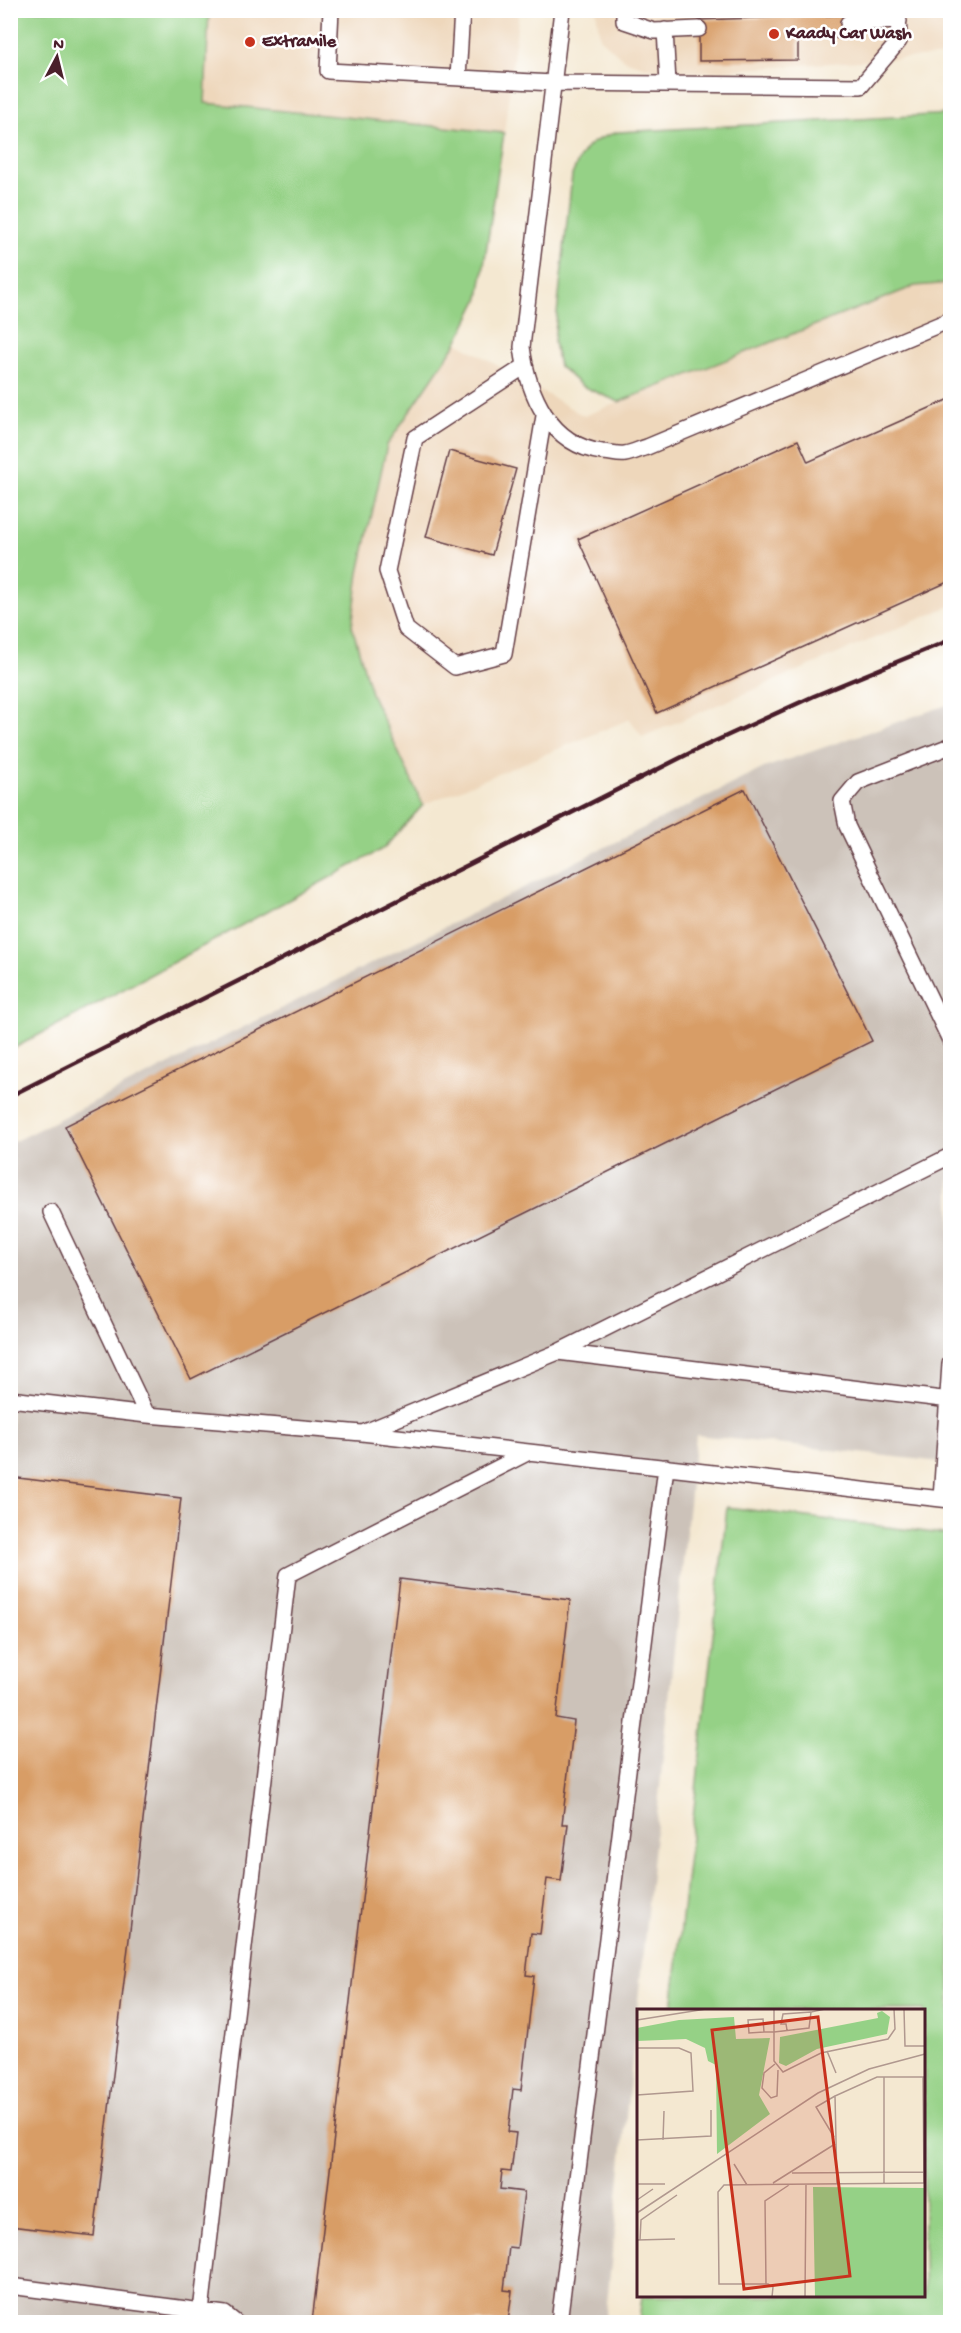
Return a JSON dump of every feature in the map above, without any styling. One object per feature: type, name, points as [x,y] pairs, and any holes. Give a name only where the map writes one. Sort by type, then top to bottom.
[{"type":"lane","points":[[331,10],[328,71],[553,83],[861,86],[899,41],[898,16],[848,23]]},
{"type":"lane","points":[[458,78],[462,10]]},
{"type":"lane","points":[[562,10],[522,347],[533,394],[544,416],[566,438],[590,450],[624,454],[647,447],[951,320]]},
{"type":"lane","points":[[624,10],[624,21],[654,31],[699,29]]},
{"type":"lane","points":[[665,30],[668,83]]},
{"type":"lane","points":[[525,366],[415,438],[387,571],[406,629],[455,667],[504,654],[544,416]]},
{"type":"lane","points":[[951,746],[858,782],[842,801],[847,826],[951,1040]]},
{"type":"lane","points":[[362,1433],[558,1352],[951,1156]]},
{"type":"lane","points":[[51,1212],[147,1415]]},
{"type":"lane","points":[[558,1352],[949,1399]]},
{"type":"lane","points":[[10,1399],[147,1415],[362,1433],[946,1499],[951,1364]]},
{"type":"lane","points":[[201,2311],[288,1575],[527,1452]]},
{"type":"lane","points":[[558,2322],[666,1467]]},
{"type":"lane","points":[[10,2286],[225,2314],[235,2322]]},
{"type":"shaded area","points":[[209,11],[519,11],[504,133],[205,103]]},
{"type":"shaded area","points":[[596,11],[950,11],[950,55],[668,74],[624,60],[600,38]]},
{"type":"shaded area","points":[[950,283],[950,606],[642,737],[630,719],[423,805],[371,693],[352,626],[359,573],[387,445],[457,342],[584,416],[915,286]]},
{"type":"shaded area","points":[[950,704],[950,1463],[696,1435],[605,2322],[11,2322],[11,1143],[764,768]]},
{"type":"green space","points":[[11,10],[209,11],[205,103],[504,133],[479,298],[457,342],[387,445],[359,573],[352,626],[371,693],[423,805],[383,849],[11,1050]]},
{"type":"green space","points":[[950,114],[950,283],[915,286],[619,402],[582,386],[559,366],[554,342],[572,175],[584,151],[594,142],[618,132]]},
{"type":"green space","points":[[727,1507],[950,1535],[950,2322],[639,2322],[642,2297],[925,2297],[925,2009],[672,2009]]},
{"type":"building","name":"Kaady Car Wash","points":[[848,15],[849,38],[798,39],[798,60],[699,61],[699,20]]},
{"type":"building","points":[[950,399],[950,581],[657,713],[578,539],[798,440],[808,462]]},
{"type":"building","points":[[449,451],[516,469],[492,555],[426,537]]},
{"type":"building","points":[[745,789],[872,1041],[191,1379],[65,1126]]},
{"type":"building","points":[[10,1477],[181,1498],[94,2236],[10,2226]]},
{"type":"building","points":[[400,1579],[570,1600],[556,1718],[574,1721],[562,1824],[568,1824],[561,1881],[547,1879],[540,1934],[531,1933],[526,1975],[534,1976],[521,2090],[513,2089],[508,2132],[516,2133],[511,2172],[502,2171],[500,2189],[524,2192],[517,2248],[509,2247],[504,2290],[512,2291],[508,2322],[312,2322]]},
{"type":"railway","points":[[10,1096],[698,749],[814,696],[950,640]]},
{"type":"place","name":"Kaady Car Wash","points":[[774,34]]},
{"type":"place","name":"ExtraMile","points":[[250,42]]}]
